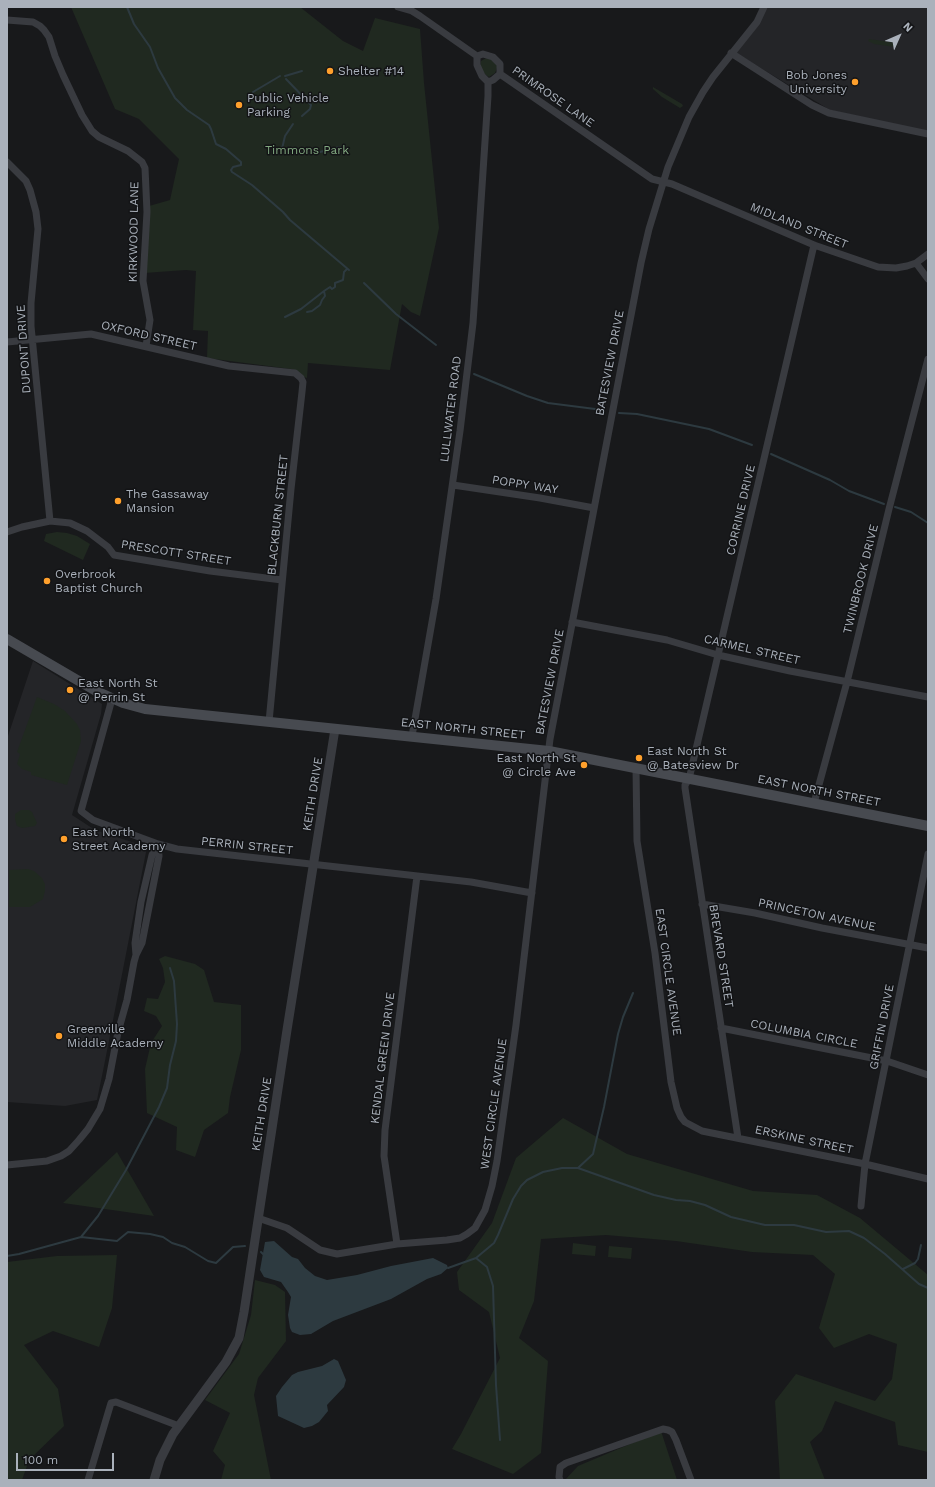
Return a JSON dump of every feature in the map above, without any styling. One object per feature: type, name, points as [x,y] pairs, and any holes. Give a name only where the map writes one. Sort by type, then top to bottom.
[{"type":"main road","name":"EAST NORTH STREET","points":[[7,639],[96,691],[112,699],[145,709],[549,751],[928,826]]},
{"type":"street","name":"PRIMROSE LANE","points":[[398,7],[412,11],[478,56],[483,54],[493,57],[500,64],[500,74],[647,175],[663,183]]},
{"type":"street","name":"BATESVIEW DRIVE","points":[[549,751],[572,622],[641,263],[663,183],[680,136],[703,92],[731,53],[757,22],[764,7]]},
{"type":"street","name":"KIRKWOOD LANE","points":[[7,20],[33,22],[44,30],[49,36],[55,56],[82,115],[92,131],[100,137],[128,150],[142,162],[145,168],[147,212],[143,281],[150,320],[146,346]]},
{"type":"street","points":[[731,53],[812,105],[829,113],[928,134]]},
{"type":"street","points":[[478,56],[477,66],[482,76],[488,82],[500,74]]},
{"type":"street","name":"LULLWATER ROAD","points":[[412,736],[436,599],[453,485],[473,323],[488,82]]},
{"type":"street","name":"DUPONT DRIVE","points":[[7,162],[26,182],[32,195],[36,212],[38,229],[37,248],[30,303],[32,340],[50,520]]},
{"type":"street","name":"MIDLAND STREET","points":[[663,183],[672,184],[814,245],[878,267],[896,268],[916,263],[928,254]]},
{"type":"street","name":"CORRINE DRIVE","points":[[689,779],[814,245]]},
{"type":"street","points":[[916,263],[928,280]]},
{"type":"street","name":"OXFORD STREET","points":[[7,342],[91,334],[212,362],[237,366]]},
{"type":"street","name":"TWINBROOK DRIVE","points":[[814,803],[847,682],[889,509],[928,359]]},
{"type":"street","name":"BLACKBURN STREET","points":[[237,366],[295,373],[303,382],[269,722]]},
{"type":"street","name":"POPPY WAY","points":[[453,485],[533,496],[594,508]]},
{"type":"street","name":"PRESCOTT STREET","points":[[7,532],[50,520],[70,523],[78,526],[108,547],[114,555],[210,571],[282,580]]},
{"type":"street","name":"CARMEL STREET","points":[[572,622],[667,640],[718,655],[928,697]]},
{"type":"street","name":"PERRIN STREET","points":[[112,699],[81,811],[93,820],[158,844],[177,849],[471,882],[532,893]]},
{"type":"street","name":"KEITH DRIVE","points":[[154,1480],[163,1453],[173,1434],[226,1362],[239,1338],[336,729]]},
{"type":"street","name":"WEST CIRCLE AVENUE","points":[[258,1218],[287,1228],[320,1250],[337,1254],[397,1244],[460,1238],[475,1228],[485,1210],[497,1161],[516,1025],[549,751]]},
{"type":"street","name":"EAST CIRCLE AVENUE","points":[[636,768],[637,841],[654,946],[672,1082],[677,1108],[681,1117],[697,1129],[738,1138]]},
{"type":"street","name":"BREVARD STREET","points":[[689,779],[685,785],[684,792],[738,1138]]},
{"type":"street","points":[[136,955],[135,943],[141,902],[152,855],[158,844]]},
{"type":"street","points":[[7,1165],[47,1161],[61,1156],[69,1151],[88,1129],[100,1109],[104,1098],[136,955],[142,943],[159,856],[158,844]]},
{"type":"street","name":"GRIFFIN DRIVE","points":[[861,1206],[866,1164],[928,854]]},
{"type":"street","name":"KENDAL GREEN DRIVE","points":[[397,1244],[384,1156],[385,1130],[417,876]]},
{"type":"street","name":"PRINCETON AVENUE","points":[[702,904],[755,913],[822,928],[928,948]]},
{"type":"street","name":"COLUMBIA CIRCLE","points":[[721,1028],[887,1061],[928,1075]]},
{"type":"street","name":"ERSKINE STREET","points":[[738,1138],[866,1164],[928,1179]]},
{"type":"street","points":[[88,1480],[111,1404],[116,1402],[179,1426]]},
{"type":"street","points":[[560,1480],[560,1467],[566,1463],[663,1429],[668,1430],[676,1440],[691,1480]]},
{"type":"shaded area","name":"Bob Jones University","points":[[766,7],[928,7],[928,132],[830,110],[736,53]]},
{"type":"shaded area","name":"East North Street Academy","points":[[33,661],[102,704],[101,714],[72,815],[95,830],[147,847],[97,1100],[65,1106],[7,1102],[7,739]]},
{"type":"shaded area","points":[[274,1241],[292,1257],[298,1259],[305,1268],[315,1276],[327,1280],[357,1275],[391,1266],[433,1258],[447,1265],[448,1268],[441,1274],[427,1279],[391,1299],[333,1321],[311,1334],[300,1335],[292,1332],[290,1328],[288,1315],[291,1297],[288,1292],[281,1282],[264,1277],[260,1270],[265,1242]]},
{"type":"shaded area","points":[[334,1359],[338,1361],[346,1380],[344,1387],[327,1405],[328,1411],[319,1422],[304,1428],[278,1416],[276,1396],[292,1375],[322,1366]]},
{"type":"green space","name":"Timmons Park","points":[[71,7],[300,7],[343,41],[363,51],[375,18],[420,29],[439,228],[420,316],[411,312],[402,304],[390,370],[308,363],[307,378],[291,369],[207,358],[208,331],[193,330],[196,271],[186,270],[144,273],[149,206],[170,200],[179,159],[139,119],[115,109]]},
{"type":"green space","points":[[869,39],[897,43],[897,46],[874,44],[868,41]]},
{"type":"green space","points":[[488,57],[497,64],[495,73],[489,77],[483,73],[480,67],[481,61]]},
{"type":"green space","points":[[653,87],[683,106],[680,108],[662,97],[653,89]]},
{"type":"green space","points":[[57,532],[77,536],[90,544],[83,560],[44,541],[46,534]]},
{"type":"green space","points":[[37,697],[54,704],[65,711],[77,724],[80,730],[81,741],[67,785],[31,775],[31,772],[22,769],[17,764],[20,754],[17,752]]},
{"type":"green space","points":[[21,810],[29,810],[32,812],[37,823],[35,826],[22,828],[17,826],[15,814]]},
{"type":"green space","points":[[28,869],[34,871],[42,878],[45,884],[43,899],[30,907],[9,907],[9,870]]},
{"type":"green space","points":[[165,956],[195,964],[204,970],[214,1002],[241,1005],[241,1050],[230,1097],[228,1113],[204,1130],[195,1157],[176,1150],[177,1127],[147,1113],[145,1069],[151,1043],[162,1026],[156,1016],[144,1011],[147,998],[158,999],[165,982],[163,968],[159,959]]},
{"type":"green space","points":[[563,1118],[627,1154],[753,1191],[817,1195],[860,1218],[928,1275],[928,1452],[898,1445],[895,1422],[835,1401],[822,1431],[810,1442],[825,1480],[780,1480],[775,1401],[796,1374],[875,1401],[892,1379],[897,1344],[869,1334],[834,1348],[819,1328],[835,1274],[813,1255],[752,1252],[676,1241],[606,1235],[541,1239],[534,1301],[519,1338],[548,1361],[541,1453],[513,1474],[452,1449],[500,1358],[489,1312],[459,1290],[457,1272],[492,1223],[516,1158]]},
{"type":"green space","points":[[117,1152],[154,1216],[63,1203]]},
{"type":"green space","points":[[573,1243],[596,1246],[595,1256],[572,1254]]},
{"type":"green space","points":[[609,1246],[632,1248],[631,1259],[608,1257]]},
{"type":"green space","points":[[117,1255],[112,1308],[99,1347],[53,1331],[24,1345],[58,1389],[64,1426],[29,1460],[22,1480],[7,1480],[7,1262],[57,1256]]},
{"type":"green space","points":[[255,1280],[275,1285],[285,1292],[286,1341],[258,1378],[254,1395],[271,1480],[221,1480],[225,1465],[213,1451],[230,1413],[205,1400],[239,1354],[251,1315]]},
{"type":"green space","points":[[661,1431],[677,1480],[565,1480],[578,1466]]},
{"type":"waterway","points":[[127,7],[134,24],[150,47],[158,68],[175,98],[187,110],[209,125],[216,144],[226,149],[241,162],[241,165],[233,167],[231,170],[232,172],[252,185],[290,220],[349,270]]},
{"type":"waterway","points":[[285,76],[302,71]]},
{"type":"waterway","points":[[253,92],[280,76]]},
{"type":"waterway","points":[[286,79],[311,105],[310,109],[302,116]]},
{"type":"waterway","points":[[281,153],[285,136],[293,124]]},
{"type":"waterway","points":[[281,153],[320,152],[340,147]]},
{"type":"waterway","points":[[285,317],[301,309],[330,287],[332,289],[335,287],[335,283],[343,280],[344,272],[347,269]]},
{"type":"waterway","points":[[364,283],[396,314],[436,345]]},
{"type":"waterway","points":[[307,312],[312,311],[320,305],[325,296],[324,291]]},
{"type":"waterway","points":[[474,374],[548,403],[603,410]]},
{"type":"waterway","points":[[619,413],[637,414],[709,429],[752,445]]},
{"type":"waterway","points":[[771,454],[830,480],[849,491],[884,504]]},
{"type":"waterway","points":[[895,507],[911,512],[928,523]]},
{"type":"waterway","points":[[81,1237],[98,1216],[126,1170],[159,1107],[167,1088],[170,1065],[176,1041],[177,1024],[174,981],[170,968]]},
{"type":"waterway","points":[[578,1168],[593,1154],[618,1034],[633,993]]},
{"type":"waterway","points":[[448,1268],[476,1258],[494,1243],[513,1199],[521,1186],[527,1180],[543,1172],[562,1168],[578,1168],[654,1195],[705,1205],[731,1217],[765,1225],[794,1225],[826,1232],[849,1231],[864,1238],[919,1284],[928,1288]]},
{"type":"waterway","points":[[7,1256],[81,1237],[117,1241],[128,1232],[163,1237],[172,1243],[185,1247],[208,1261],[216,1263],[233,1247],[245,1246]]},
{"type":"waterway","points":[[903,1269],[915,1263],[918,1259],[921,1245]]},
{"type":"waterway","points":[[476,1258],[487,1267],[493,1286],[496,1385],[500,1440]]},
{"type":"place","name":"Shelter #14","points":[[330,71]]},
{"type":"place","name":"Bob Jones University","points":[[855,82]]},
{"type":"place","name":"Public Vehicle Parking","points":[[239,105]]},
{"type":"place","name":"The Gassaway Mansion","points":[[118,501]]},
{"type":"place","name":"Overbrook Baptist Church","points":[[47,581]]},
{"type":"place","name":"East North St @ Perrin St","points":[[70,690]]},
{"type":"place","name":"East North St @ Batesview Dr","points":[[639,758]]},
{"type":"place","name":"East North St @ Circle Ave","points":[[584,765]]},
{"type":"place","name":"East North Street Academy","points":[[64,839]]},
{"type":"place","name":"Greenville Middle Academy","points":[[59,1036]]}]
